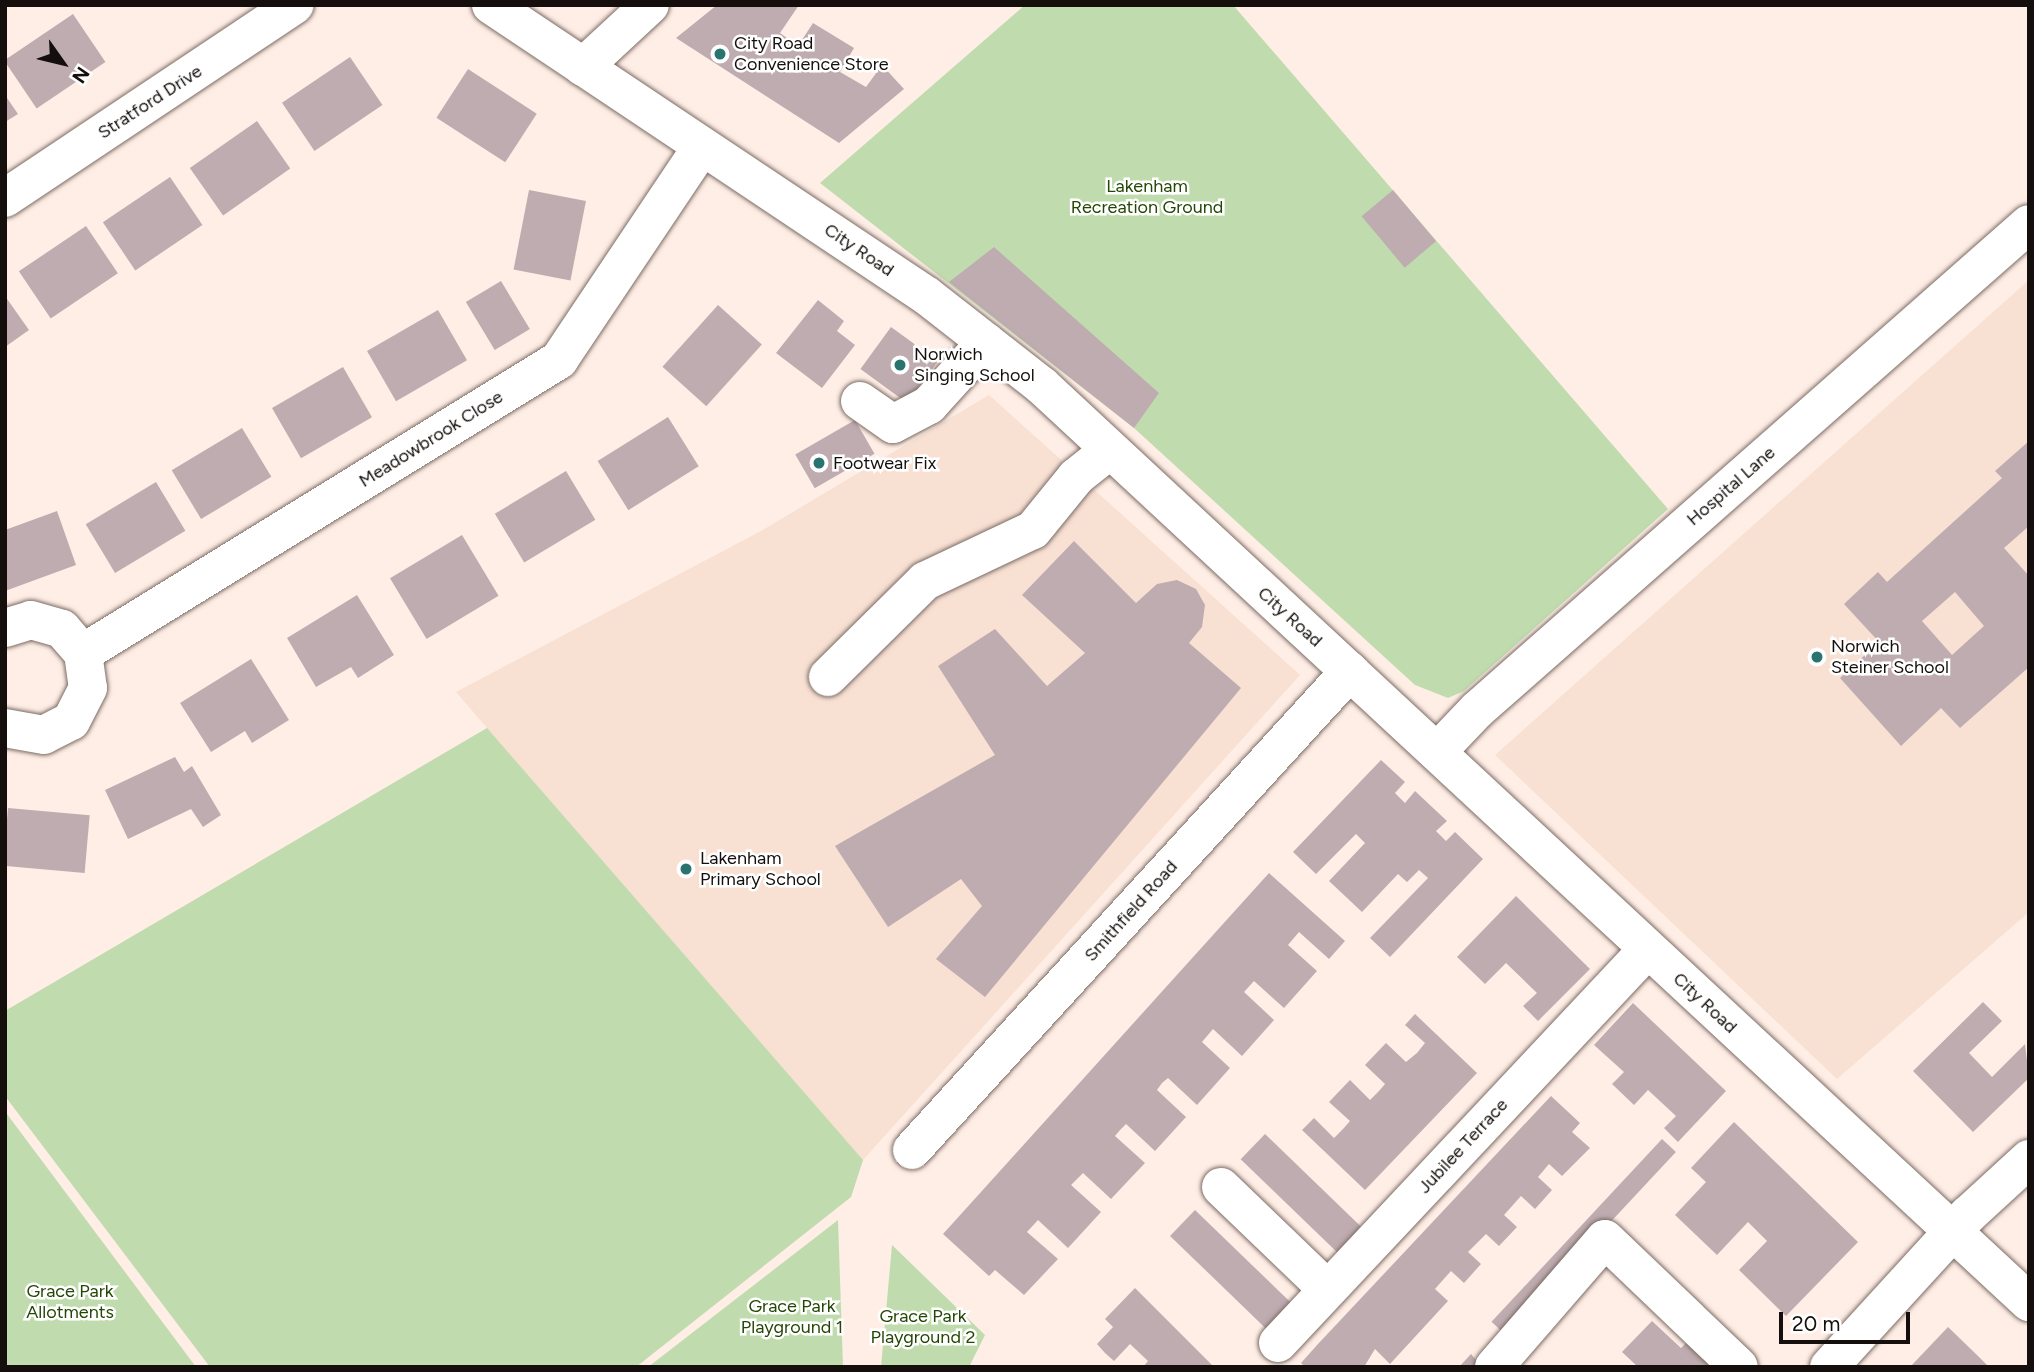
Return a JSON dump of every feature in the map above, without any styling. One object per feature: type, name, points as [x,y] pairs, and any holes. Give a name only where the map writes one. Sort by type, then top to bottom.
[{"type":"street","name":"Stratford Drive","points":[[5,198],[293,5]]},
{"type":"street","name":"City Road","points":[[491,5],[927,296],[986,342],[1110,450],[1951,1234],[2029,1302]]},
{"type":"street","points":[[583,67],[650,5]]},
{"type":"street","name":"Meadowbrook Close","points":[[83,653],[559,360],[702,146]]},
{"type":"street","name":"Hospital Lane","points":[[1437,752],[1477,710],[2029,224]]},
{"type":"street","points":[[860,401],[893,424],[929,405],[986,342]]},
{"type":"street","points":[[828,677],[925,581],[1033,530],[1076,477],[1110,450]]},
{"type":"street","points":[[5,628],[31,620],[62,629],[83,653],[88,688],[71,721],[44,735],[5,728]]},
{"type":"street","name":"Smithfield Road","points":[[912,1150],[1350,671]]},
{"type":"street","name":"Jubilee Terrace","points":[[1278,1343],[1648,949]]},
{"type":"street","points":[[1829,1367],[1951,1234],[2029,1159]]},
{"type":"street","points":[[1221,1187],[1327,1289]]},
{"type":"street","points":[[1494,1367],[1605,1239],[1739,1367]]},
{"type":"shaded area","name":"Norwich Steiner School","points":[[2029,280],[2029,912],[1837,1079],[1495,755]]},
{"type":"shaded area","name":"Lakenham Primary School","points":[[989,395],[1300,675],[863,1160],[851,1197],[636,1367],[210,1367],[5,1096],[5,1011],[487,728],[456,692],[761,531]]},
{"type":"green space","name":"Lakenham Recreation Ground","points":[[1025,5],[1233,5],[1668,509],[1464,691],[1448,698],[1415,685],[1134,428],[820,183]]},
{"type":"green space","points":[[487,728],[863,1160],[851,1197],[636,1367],[210,1367],[5,1096],[5,1011]]},
{"type":"green space","name":"Grace Park Allotments","points":[[7,1114],[196,1367],[5,1367]]},
{"type":"green space","name":"Grace Park Playground 1","points":[[838,1220],[843,1367],[648,1367]]},
{"type":"green space","name":"Grace Park Playground 2","points":[[892,1245],[985,1335],[969,1367],[881,1367]]},
{"type":"building","points":[[717,5],[799,5],[780,33],[798,46],[813,23],[854,48],[840,72],[866,87],[882,65],[904,89],[839,143],[676,38]]},
{"type":"building","points":[[73,14],[105,62],[37,108],[5,60]]},
{"type":"building","points":[[350,57],[382,105],[314,151],[282,103]]},
{"type":"building","points":[[468,69],[537,114],[505,162],[436,118]]},
{"type":"building","points":[[5,95],[18,114],[5,122]]},
{"type":"building","points":[[257,121],[290,169],[223,216],[190,168]]},
{"type":"building","points":[[170,177],[202,225],[135,270],[103,222]]},
{"type":"building","points":[[529,190],[586,201],[570,281],[514,270]]},
{"type":"building","points":[[1393,190],[1436,241],[1405,268],[1362,216]]},
{"type":"building","points":[[86,226],[118,273],[51,319],[19,271]]},
{"type":"building","points":[[994,247],[1159,393],[1134,428],[949,282]]},
{"type":"building","points":[[501,281],[530,329],[495,350],[466,302]]},
{"type":"building","points":[[5,296],[29,330],[5,347]]},
{"type":"building","points":[[818,300],[844,321],[837,331],[855,345],[822,388],[776,353]]},
{"type":"building","points":[[718,305],[762,344],[706,406],[662,367]]},
{"type":"building","points":[[438,310],[467,360],[396,401],[367,351]]},
{"type":"building","name":"Norwich Singing School","points":[[891,327],[938,361],[907,403],[860,369]]},
{"type":"building","points":[[343,367],[372,417],[301,458],[272,408]]},
{"type":"building","points":[[668,417],[699,466],[628,510],[598,461]]},
{"type":"building","points":[[855,420],[874,454],[815,488],[795,454]]},
{"type":"building","points":[[242,428],[271,477],[201,519],[172,470]]},
{"type":"building","points":[[2029,441],[2029,526],[2004,548],[2029,576],[2029,667],[1960,728],[1941,708],[1901,746],[1840,678],[1879,642],[1844,604],[1878,572],[1887,582],[2002,478],[1995,471]],"holes":[[[1955,592],[1984,626],[1952,655],[1922,621]]]},
{"type":"building","points":[[566,471],[595,520],[524,563],[495,514]]},
{"type":"building","points":[[156,482],[185,531],[115,573],[86,524]]},
{"type":"building","points":[[57,511],[76,565],[5,591],[5,530]]},
{"type":"building","points":[[462,535],[499,596],[427,639],[390,578]]},
{"type":"building","points":[[1074,541],[1136,603],[1157,584],[1177,580],[1196,589],[1205,605],[1202,627],[1189,643],[1241,688],[985,997],[936,959],[982,906],[961,879],[888,927],[835,846],[995,755],[938,666],[995,629],[1047,686],[1085,653],[1022,595]]},
{"type":"building","points":[[357,595],[394,655],[358,678],[351,667],[316,687],[287,638]]},
{"type":"building","points":[[251,659],[289,720],[252,743],[245,731],[211,752],[180,703]]},
{"type":"building","points":[[175,757],[184,772],[192,766],[221,815],[203,827],[191,809],[128,839],[105,790]]},
{"type":"building","points":[[1381,760],[1405,782],[1395,793],[1405,803],[1415,791],[1447,821],[1436,831],[1446,841],[1455,832],[1483,859],[1390,957],[1370,938],[1428,878],[1419,870],[1407,882],[1398,874],[1362,912],[1329,881],[1365,843],[1356,834],[1316,874],[1293,852]]},
{"type":"building","points":[[8,808],[90,815],[85,873],[5,866]]},
{"type":"building","points":[[1269,873],[1345,941],[1329,959],[1299,932],[1288,945],[1317,971],[1284,1008],[1254,981],[1244,992],[1274,1020],[1242,1056],[1213,1029],[1202,1042],[1230,1068],[1197,1105],[1168,1078],[1162,1083],[1157,1090],[1186,1117],[1155,1151],[1126,1124],[1115,1136],[1145,1163],[1111,1199],[1083,1173],[1071,1185],[1101,1212],[1068,1248],[1038,1220],[1027,1232],[1058,1259],[1024,1295],[995,1270],[989,1276],[943,1234]]},
{"type":"building","points":[[1516,896],[1590,969],[1538,1021],[1523,1006],[1537,993],[1506,963],[1485,984],[1457,957]]},
{"type":"building","points":[[1983,1002],[2002,1021],[1969,1053],[1992,1077],[2025,1044],[2029,1078],[1973,1132],[1913,1071]]},
{"type":"building","points":[[1633,1003],[1726,1091],[1678,1142],[1664,1128],[1676,1116],[1648,1090],[1634,1105],[1612,1084],[1624,1072],[1594,1045]]},
{"type":"building","points":[[1415,1014],[1477,1073],[1365,1190],[1302,1130],[1314,1118],[1334,1138],[1343,1129],[1350,1121],[1329,1102],[1350,1080],[1370,1100],[1379,1091],[1385,1084],[1365,1065],[1386,1043],[1406,1062],[1417,1053],[1425,1043],[1405,1025]]},
{"type":"building","points":[[1551,1096],[1580,1123],[1572,1132],[1590,1148],[1562,1176],[1549,1164],[1538,1177],[1552,1190],[1535,1209],[1521,1196],[1504,1215],[1517,1227],[1499,1246],[1486,1234],[1468,1252],[1481,1264],[1464,1283],[1451,1271],[1435,1289],[1448,1301],[1390,1364],[1375,1349],[1364,1367],[1305,1367],[1301,1363],[1318,1344]]},
{"type":"building","points":[[1734,1122],[1858,1242],[1786,1316],[1739,1270],[1767,1241],[1748,1222],[1717,1255],[1675,1215],[1706,1182],[1691,1168]]},
{"type":"building","points":[[1265,1134],[1361,1227],[1337,1252],[1241,1159]]},
{"type":"building","points":[[1662,1139],[1676,1152],[1505,1335],[1492,1322]]},
{"type":"building","points":[[1195,1210],[1292,1304],[1267,1330],[1170,1236]]},
{"type":"building","points":[[1135,1288],[1214,1367],[1143,1367],[1148,1361],[1130,1344],[1114,1361],[1105,1353],[1097,1344],[1113,1327],[1105,1319]]},
{"type":"building","points":[[1652,1321],[1681,1348],[1686,1343],[1711,1367],[1638,1367],[1622,1352]]},
{"type":"building","points":[[1948,1327],[1977,1355],[1989,1367],[1910,1367]]},
{"type":"building","points":[[1471,1354],[1482,1367],[1459,1367]]},
{"type":"place","name":"City Road Convenience Store","points":[[720,54]]},
{"type":"place","name":"Norwich Singing School","points":[[900,365]]},
{"type":"place","name":"Footwear Fix","points":[[819,463]]},
{"type":"place","name":"Norwich Steiner School","points":[[1817,657]]},
{"type":"place","name":"Lakenham Primary School","points":[[686,869]]}]
